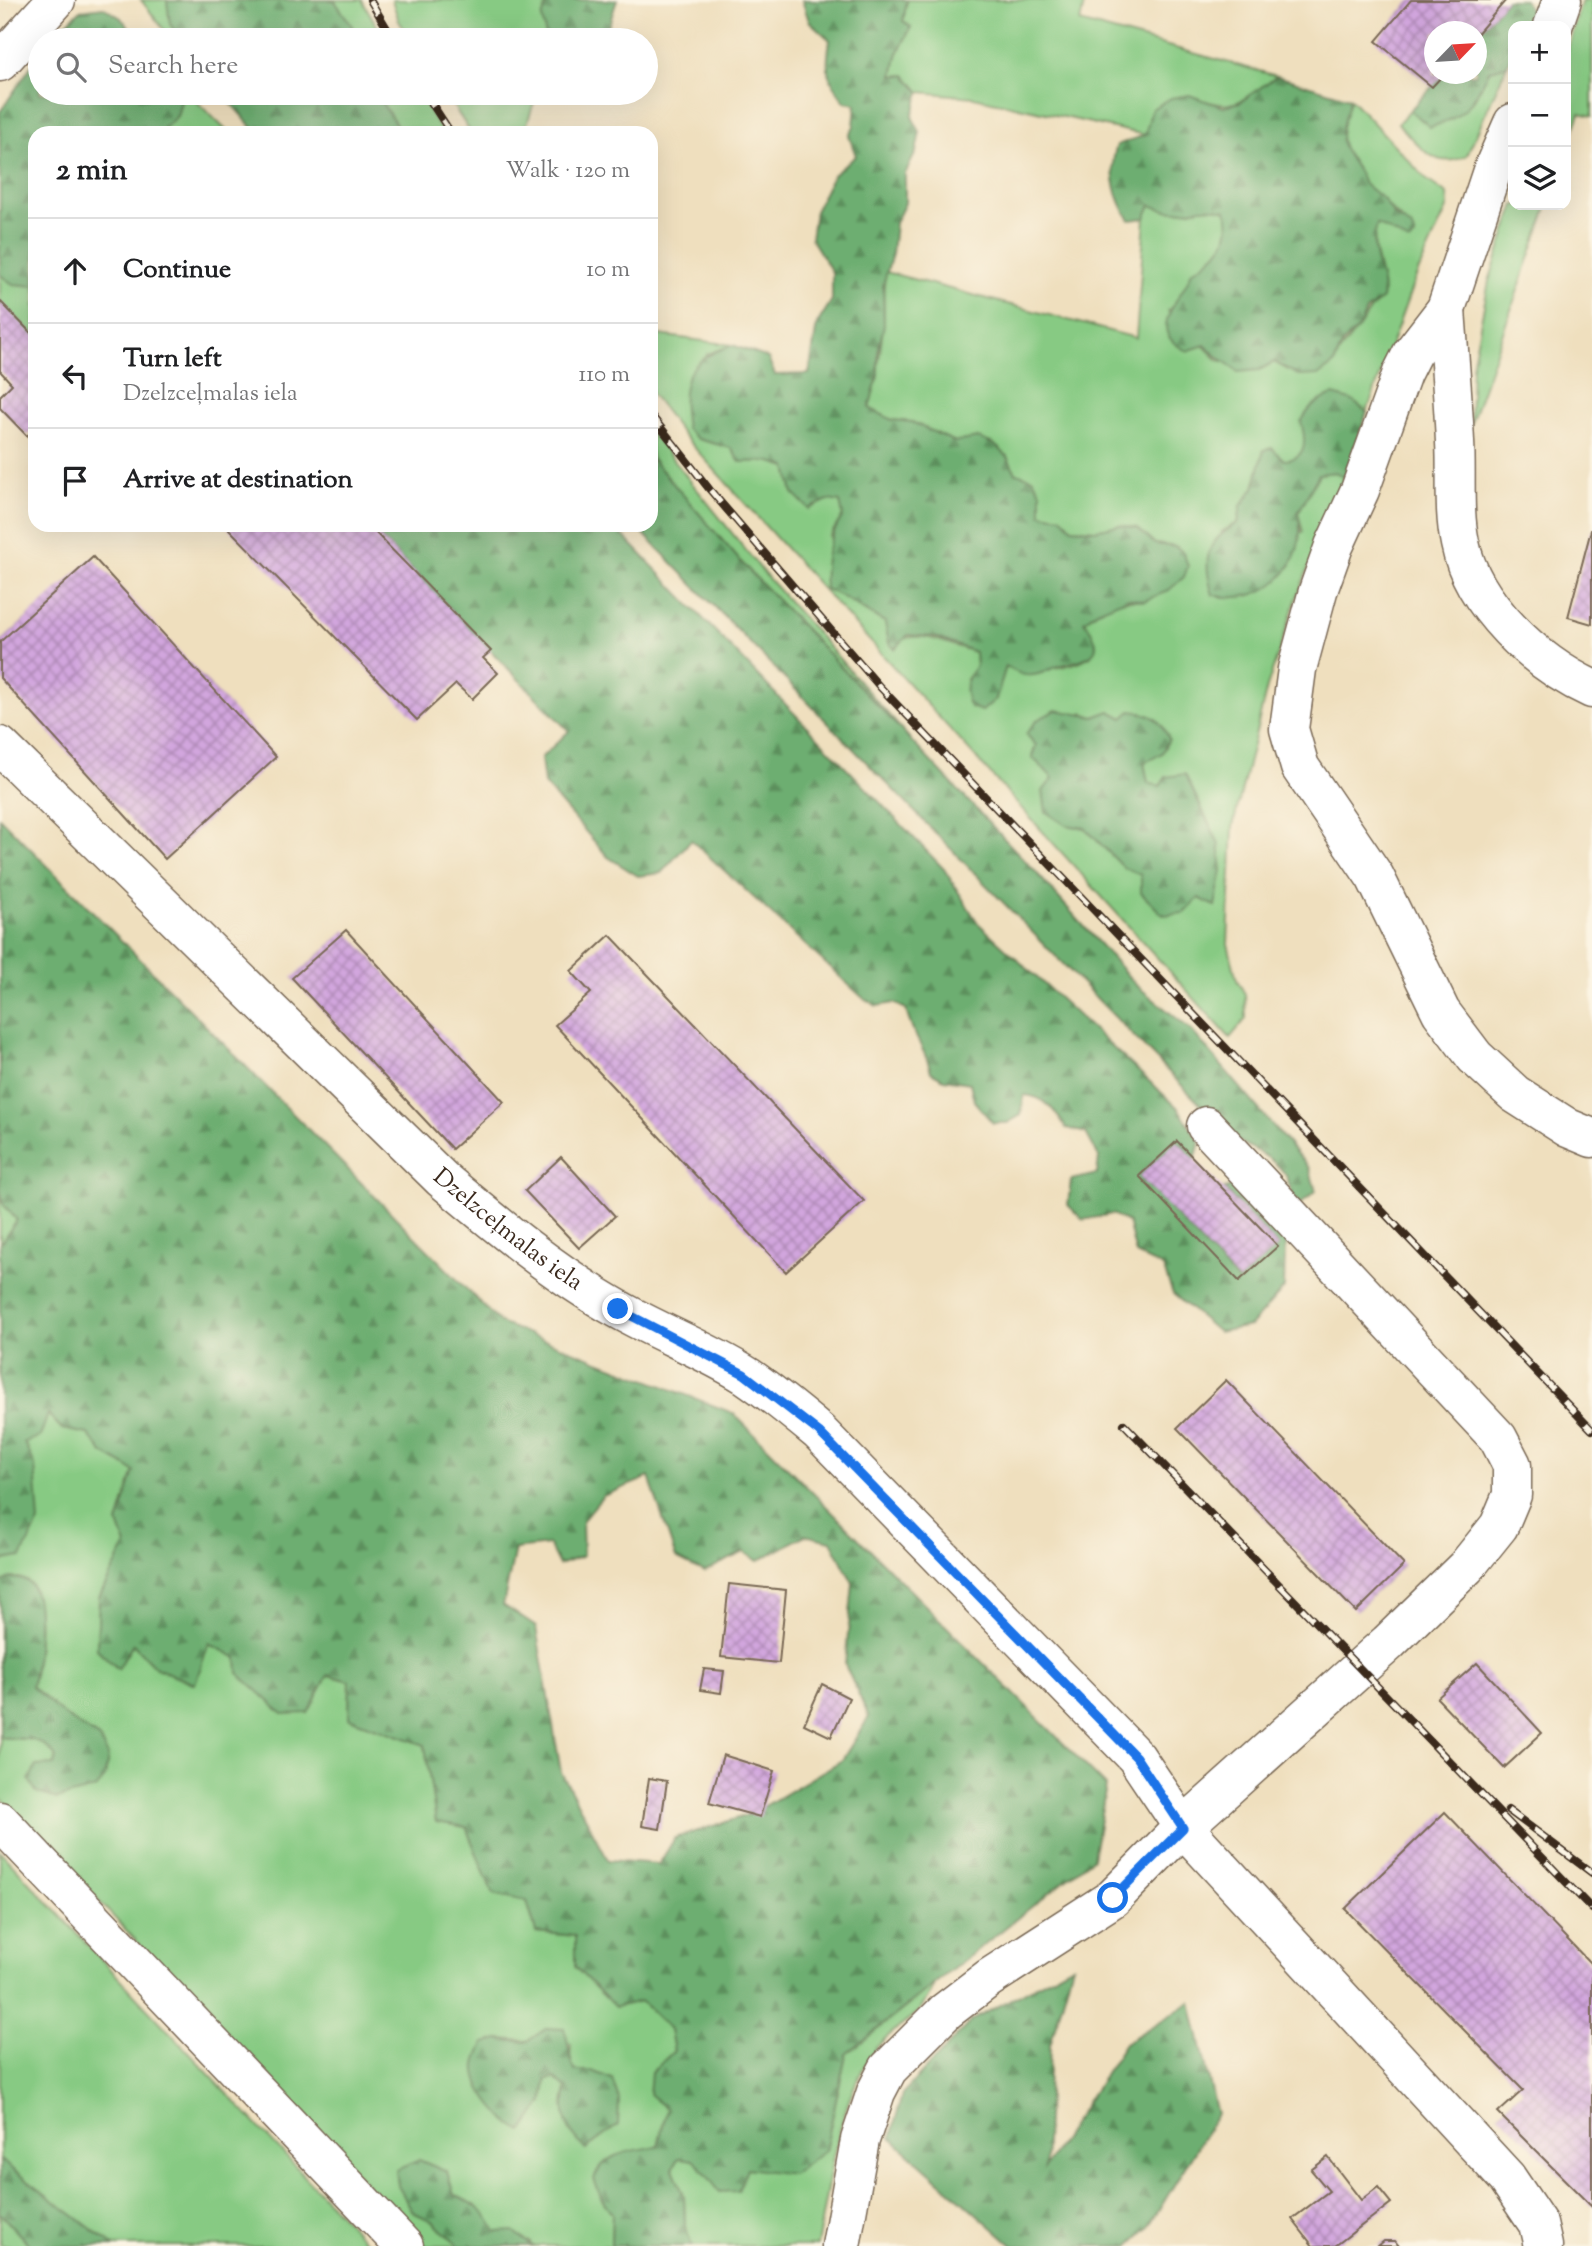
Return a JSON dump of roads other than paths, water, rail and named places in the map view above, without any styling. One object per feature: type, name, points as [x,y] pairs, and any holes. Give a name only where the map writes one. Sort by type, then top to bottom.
[{"type":"street","points":[[31,28],[56,0]]},
{"type":"street","points":[[1555,21],[1562,0]]},
{"type":"street","points":[[0,62],[28,31]]},
{"type":"street","points":[[1508,134],[1492,171],[1446,309],[1412,353],[1402,373],[1360,490],[1330,557],[1297,669],[1289,729],[1300,767],[1375,877],[1441,1012],[1454,1030],[1475,1057],[1515,1094],[1568,1128],[1592,1138]]},
{"type":"street","points":[[1446,309],[1455,442],[1456,523],[1469,573],[1490,606],[1527,646],[1592,689]]},
{"type":"street","name":"Dzelzceļmalas iela","points":[[0,746],[442,1179],[502,1230],[557,1272],[618,1309],[744,1374],[819,1432],[1136,1757],[1183,1828],[1507,2178],[1538,2224],[1544,2246]]},
{"type":"street","points":[[841,2246],[860,2140],[876,2092],[888,2069],[946,2011],[989,1978],[1113,1898],[1183,1828],[1388,1643],[1466,1567],[1499,1526],[1512,1495],[1512,1465],[1498,1438],[1206,1126]]},
{"type":"street","points":[[0,1821],[404,2246]]},
{"type":"railway","points":[[370,0],[387,28]]},
{"type":"railway","points":[[433,105],[446,126]]},
{"type":"railway","points":[[658,424],[710,490],[880,687],[1592,1430]]},
{"type":"railway","points":[[1124,1424],[1592,1909]]},
{"type":"railway","points":[[1508,1810],[1592,1873]]}]
